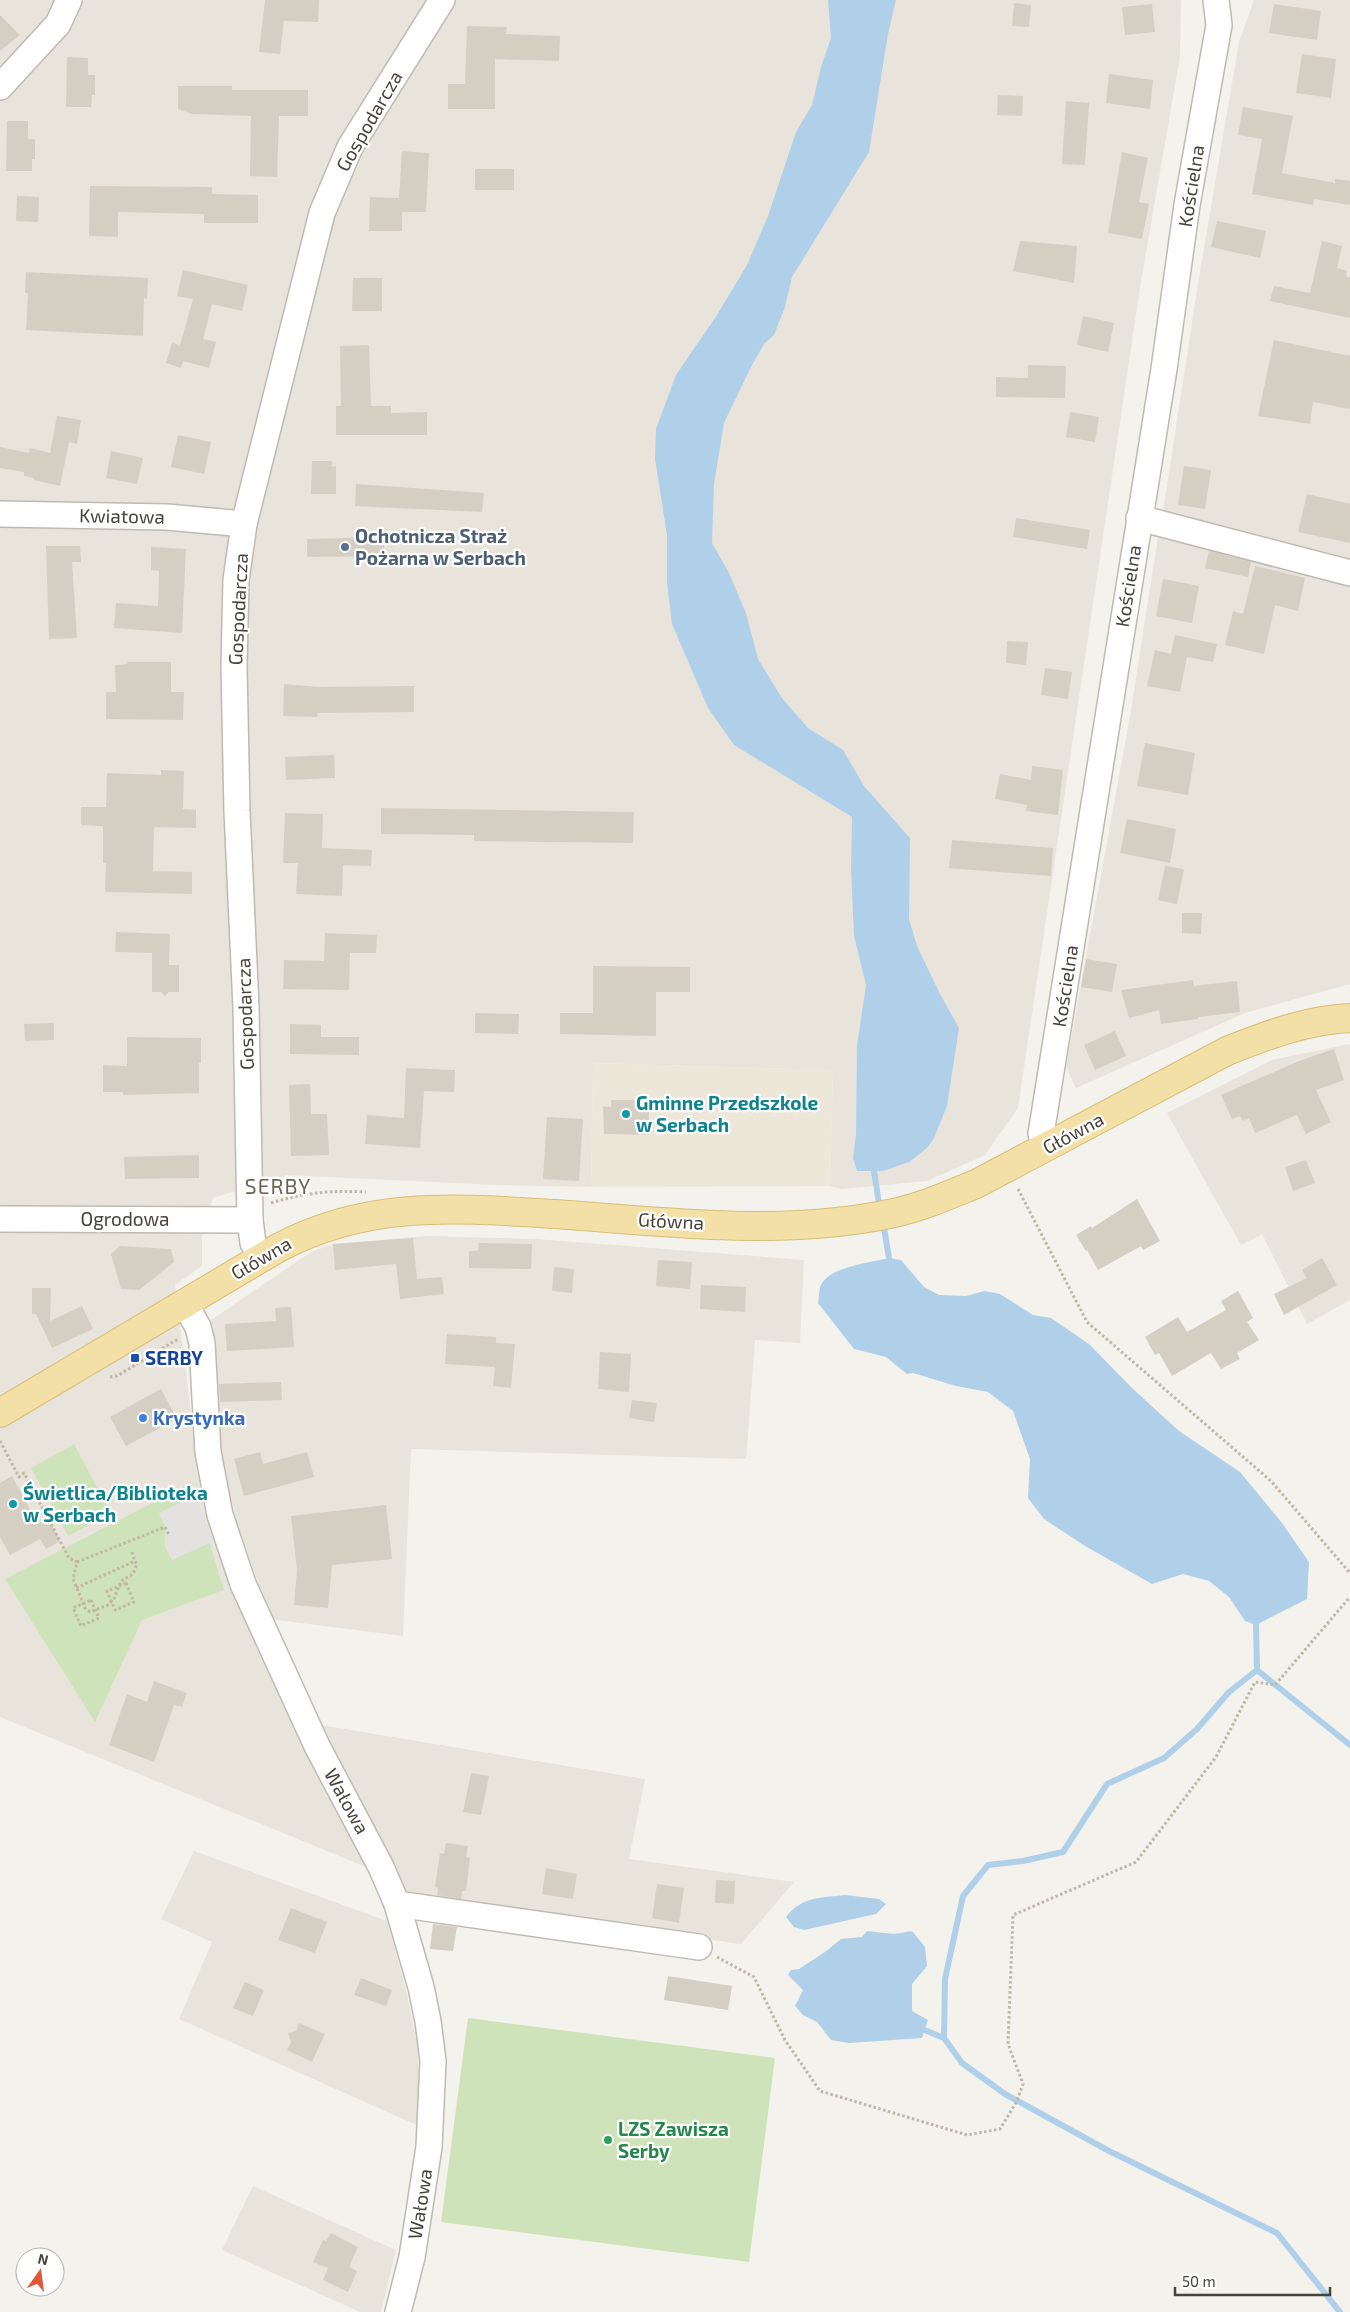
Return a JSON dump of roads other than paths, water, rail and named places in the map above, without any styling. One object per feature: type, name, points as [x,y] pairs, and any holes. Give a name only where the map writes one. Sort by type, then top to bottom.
[{"type":"main road","name":"Główna","points":[[0,1413],[262,1257],[298,1237],[334,1223],[372,1214],[408,1210],[515,1212],[732,1224],[801,1225],[895,1213],[948,1196],[1049,1146],[1227,1051],[1297,1026],[1350,1018]]},
{"type":"street","points":[[0,87],[58,24],[70,0]]},
{"type":"street","name":"Gospodarcza","points":[[262,1257],[253,1243],[250,1220],[246,1008],[237,811],[234,667],[236,580],[244,524],[322,213],[350,147],[442,0]]},
{"type":"street","name":"Kościelna","points":[[1216,0],[1219,25]]},
{"type":"street","name":"Kościelna","points":[[1049,1146],[1041,1134],[1187,205],[1219,25],[1228,0]]},
{"type":"street","name":"Kwiatowa","points":[[0,514],[167,517],[244,524]]},
{"type":"street","points":[[1139,518],[1350,573]]},
{"type":"street","name":"Ogrodowa","points":[[0,1219],[250,1220]]},
{"type":"street","name":"Wałowa","points":[[185,1304],[198,1327],[202,1343],[208,1452],[220,1515],[243,1584],[318,1746],[367,1837],[397,1904],[421,1987],[433,2061],[429,2147],[412,2257],[398,2312]]},
{"type":"street","points":[[397,1904],[699,1947]]},
{"type":"water","points":[[828,0],[896,0],[888,34],[869,152],[792,277],[785,307],[774,335],[764,344],[724,423],[714,484],[712,543],[729,573],[746,613],[758,659],[782,698],[808,728],[843,750],[864,786],[910,838],[909,919],[917,946],[959,1028],[947,1106],[934,1138],[927,1148],[909,1162],[883,1171],[857,1171],[853,1158],[856,1135],[857,1046],[866,985],[854,936],[851,868],[852,817],[734,745],[708,708],[672,624],[667,583],[667,535],[655,459],[656,429],[676,375],[717,315],[747,265],[768,216],[796,132],[812,105],[821,67],[831,38]]},
{"type":"water","points":[[889,1258],[901,1260],[924,1287],[939,1295],[966,1296],[984,1291],[1000,1294],[1033,1315],[1051,1318],[1089,1344],[1132,1388],[1179,1431],[1240,1472],[1282,1523],[1309,1562],[1307,1599],[1256,1625],[1245,1621],[1229,1597],[1209,1581],[1183,1574],[1152,1584],[1085,1546],[1044,1519],[1028,1498],[1030,1459],[1013,1411],[988,1392],[956,1386],[913,1373],[907,1374],[886,1357],[854,1349],[818,1303],[820,1287],[831,1274],[850,1266]]},
{"type":"water","points":[[845,1895],[879,1899],[886,1904],[876,1914],[804,1930],[794,1927],[786,1917],[799,1905],[812,1899]]},
{"type":"water","points":[[867,1931],[893,1934],[913,1932],[925,1947],[927,1966],[912,1984],[912,2011],[928,2020],[922,2038],[849,2043],[831,2040],[817,2022],[803,2015],[795,2006],[803,1990],[788,1975],[791,1970],[799,1969],[841,1939],[862,1937]]},
{"type":"waterway","points":[[874,1171],[880,1210]]},
{"type":"waterway","points":[[883,1222],[889,1258]]},
{"type":"waterway","points":[[944,2038],[945,1979],[963,1896],[988,1865],[1023,1861],[1063,1852],[1107,1784],[1164,1758],[1197,1729],[1229,1692],[1257,1670],[1256,1625]]},
{"type":"waterway","points":[[1257,1670],[1350,1745]]},
{"type":"waterway","points":[[917,2027],[944,2038],[962,2063],[1005,2094],[1109,2151],[1277,2233],[1340,2312]]},
{"type":"place","name":"Ochotnicza Straż Pożarna w Serbach","points":[[345,547]]},
{"type":"place","name":"Gminne Przedszkole w Serbach","points":[[626,1114]]},
{"type":"place","name":"SERBY","points":[[135,1358]]},
{"type":"place","name":"Krystynka","points":[[143,1418]]},
{"type":"place","name":"Świetlica/Biblioteka w Serbach","points":[[13,1504]]},
{"type":"place","name":"LZS Zawisza Serby","points":[[608,2140]]},
{"type":"district","name":"SERBY","points":[[278,1187]]}]
